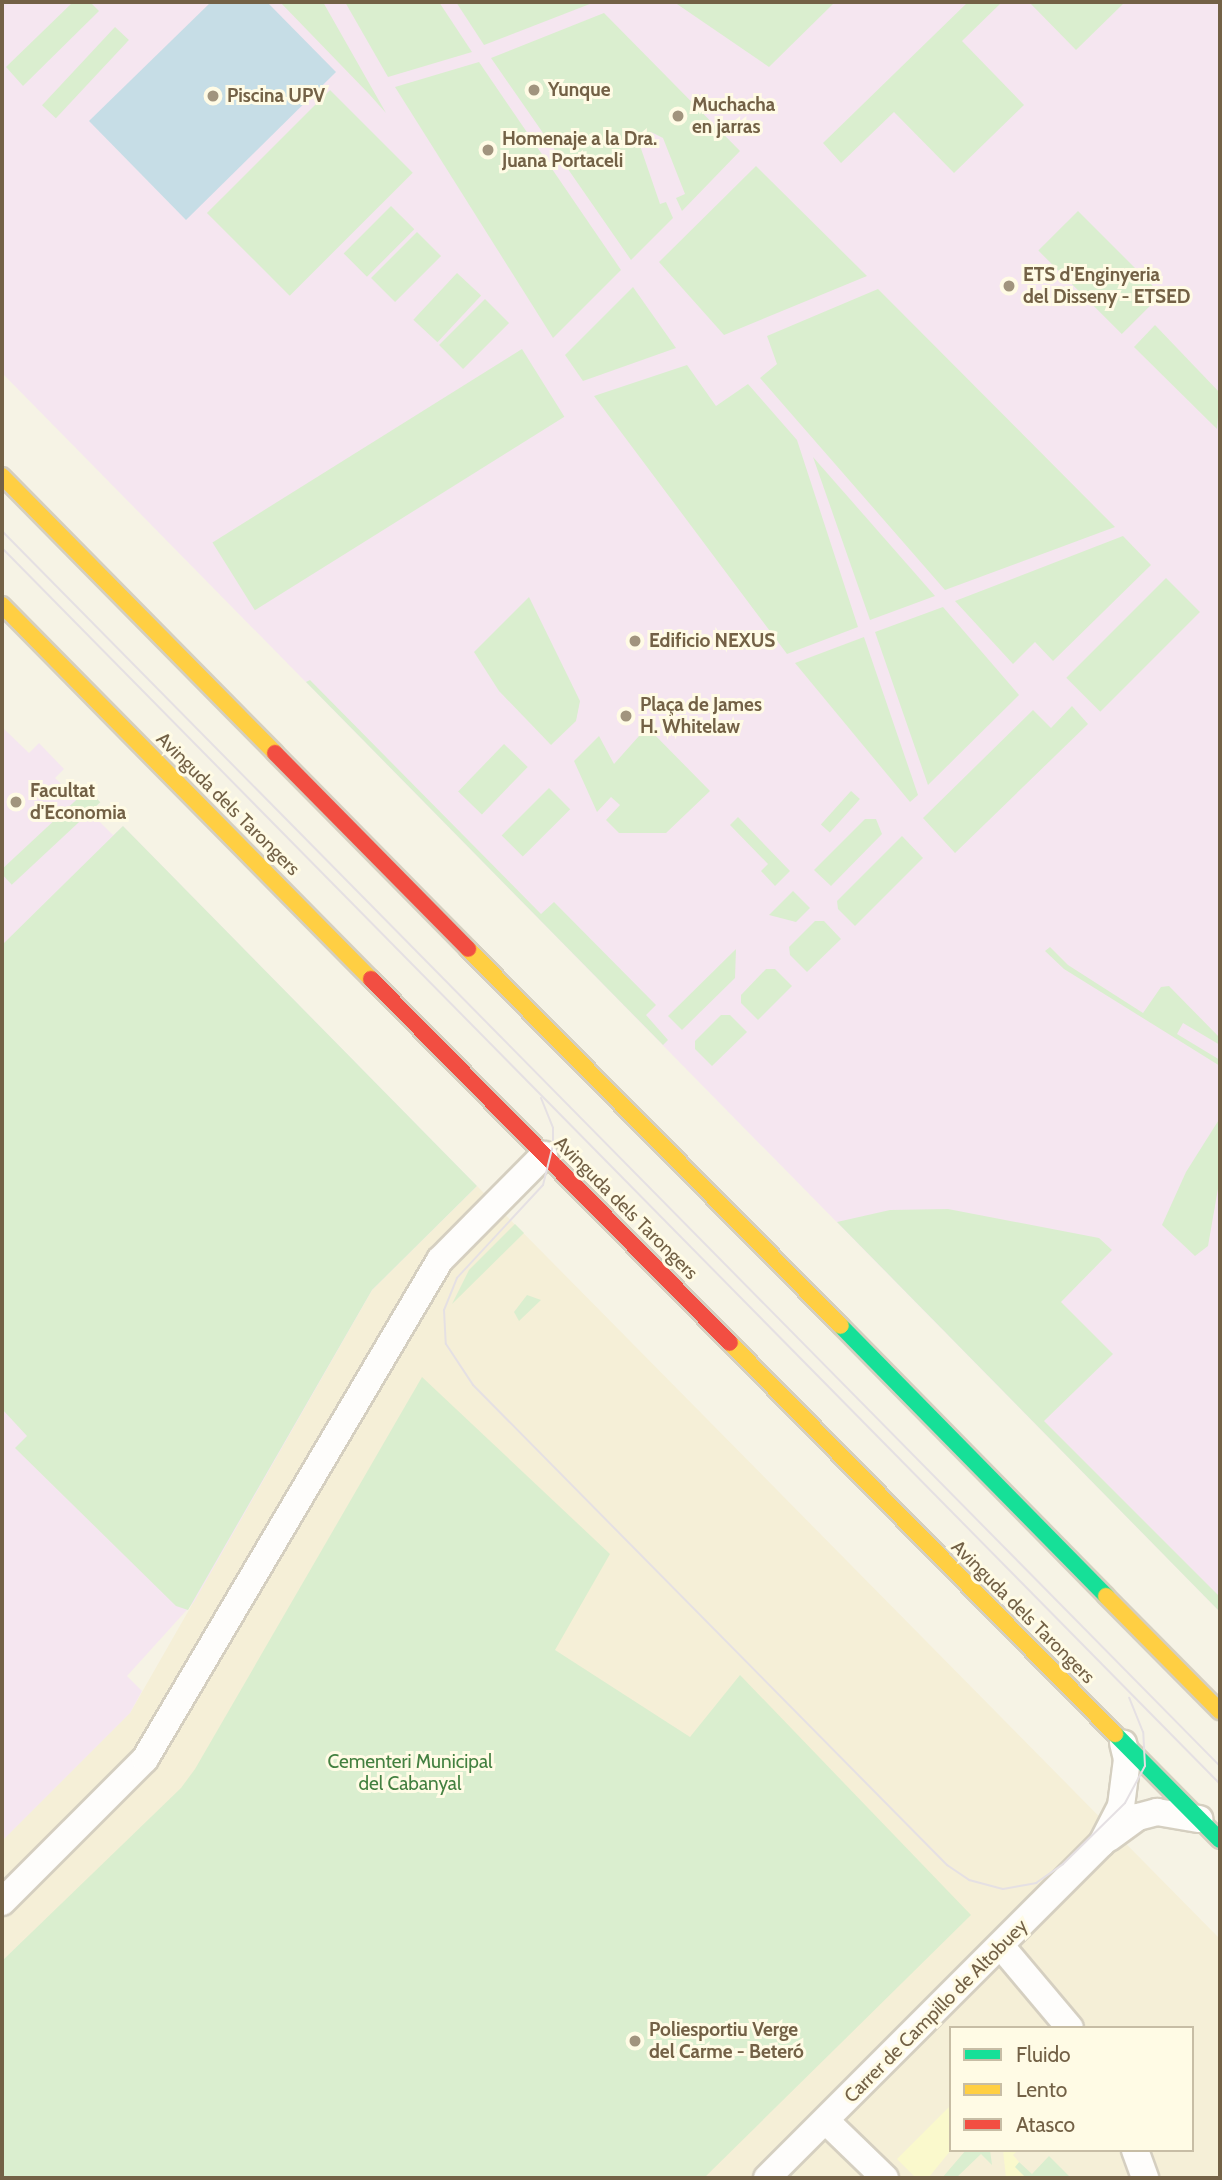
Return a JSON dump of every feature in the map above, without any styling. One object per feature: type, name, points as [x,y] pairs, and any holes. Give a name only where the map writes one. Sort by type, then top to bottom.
[{"type":"main road","points":[[2,476],[1220,1711]]},
{"type":"main road","name":"Avinguda dels Tarongers","points":[[2,605],[1220,1840]]},
{"type":"street","points":[[2,1902],[145,1759],[440,1260],[544,1155]]},
{"type":"street","name":"Carrer de Campillo de Altobuey","points":[[1102,1843],[1121,1806],[1127,1759],[1123,1743]]},
{"type":"street","name":"Carrer de Campillo de Altobuey","points":[[767,2178],[1102,1843],[1138,1817],[1157,1812],[1199,1819]]},
{"type":"street","points":[[1001,1946],[1068,2026]]},
{"type":"street","points":[[826,2120],[885,2178]]},
{"type":"street","points":[[1136,2152],[1145,2178]]},
{"type":"shaded area","points":[[2,2],[1220,2],[1220,1612],[2,373]]},
{"type":"shaded area","points":[[2,727],[29,753],[39,743],[64,769],[55,778],[113,835],[123,826],[477,1186],[372,1290],[194,1602],[127,1676],[142,1691],[130,1713],[2,1841]]},
{"type":"shaded area","points":[[477,1186],[1220,1939],[1220,2178],[2,2178],[2,1763],[130,1713],[372,1290]]},
{"type":"green space","points":[[73,2],[90,2],[99,11],[23,86],[6,67]]},
{"type":"green space","points":[[280,2],[323,2],[386,113],[369,94]]},
{"type":"green space","points":[[345,2],[439,2],[472,52],[388,77]]},
{"type":"green space","points":[[456,2],[595,2],[484,45]]},
{"type":"green space","points":[[674,2],[835,2],[769,67]]},
{"type":"green space","points":[[968,2],[1002,2],[962,41],[1024,105],[954,173],[894,112],[841,163],[823,143]]},
{"type":"green space","points":[[1029,2],[1125,2],[1076,50]]},
{"type":"green space","points":[[604,13],[740,151],[682,211],[676,198],[685,194],[663,138],[651,132],[637,137],[660,204],[666,202],[673,218],[631,260],[491,58]]},
{"type":"green space","points":[[115,27],[129,40],[56,118],[42,105]]},
{"type":"green space","points":[[479,62],[621,270],[553,338],[395,87]]},
{"type":"green space","points":[[330,90],[413,173],[290,296],[207,213]]},
{"type":"green space","points":[[756,166],[867,276],[724,335],[659,262]]},
{"type":"green space","points":[[391,206],[414,229],[367,277],[344,253]]},
{"type":"green space","points":[[1078,211],[1161,294],[1122,334],[1038,251]]},
{"type":"green space","points":[[417,232],[441,256],[395,302],[371,278]]},
{"type":"green space","points":[[457,273],[481,296],[437,342],[413,320]]},
{"type":"green space","points":[[633,287],[676,348],[583,381],[565,355]]},
{"type":"green space","points":[[878,289],[1115,527],[945,590],[760,378],[777,364],[767,336]]},
{"type":"green space","points":[[485,299],[509,323],[463,369],[439,345]]},
{"type":"green space","points":[[1155,325],[1220,393],[1217,429],[1134,347]]},
{"type":"green space","points":[[522,349],[564,417],[255,610],[212,542]]},
{"type":"green space","points":[[687,365],[716,406],[748,384],[797,440],[858,627],[787,654],[594,396]]},
{"type":"green space","points":[[813,457],[935,596],[870,620]]},
{"type":"green space","points":[[1123,536],[1151,565],[1053,661],[1035,642],[1013,664],[955,601]]},
{"type":"green space","points":[[1166,578],[1200,612],[1100,712],[1066,678]]},
{"type":"green space","points":[[529,597],[580,701],[576,721],[551,745],[499,691],[474,652]]},
{"type":"green space","points":[[943,607],[1019,695],[928,785],[875,632]]},
{"type":"green space","points":[[864,637],[918,795],[910,802],[795,663]]},
{"type":"green space","points":[[310,680],[541,914],[554,902],[656,1005],[646,1015],[668,1040],[663,1045],[306,682]]},
{"type":"green space","points":[[1072,706],[1088,724],[955,853],[923,818],[1033,710],[1051,728]]},
{"type":"green space","points":[[647,727],[710,791],[666,833],[619,833],[606,820],[620,805],[611,797],[597,812],[574,761],[599,736],[614,764]]},
{"type":"green space","points":[[504,744],[528,767],[482,814],[458,791]]},
{"type":"green space","points":[[549,788],[570,809],[523,857],[502,835]]},
{"type":"green space","points":[[88,789],[100,802],[12,885],[2,874],[2,869]]},
{"type":"green space","points":[[851,791],[860,799],[830,832],[821,824]]},
{"type":"green space","points":[[738,817],[790,871],[775,886],[761,871],[768,864],[730,825]]},
{"type":"green space","points":[[865,819],[876,819],[882,834],[831,886],[814,870]]},
{"type":"green space","points":[[123,826],[477,1186],[372,1290],[188,1610],[176,1606],[15,1448],[27,1436],[2,1409],[2,945]]},
{"type":"green space","points":[[902,836],[923,858],[855,926],[838,909],[837,901]]},
{"type":"green space","points":[[793,891],[810,908],[796,922],[769,915]]},
{"type":"green space","points":[[815,921],[824,921],[841,939],[807,972],[790,955],[789,947]]},
{"type":"green space","points":[[1050,947],[1068,965],[1143,1013],[1161,987],[1169,986],[1220,1038],[1220,1045],[1183,1023],[1177,1034],[1220,1060],[1220,1066],[1064,969],[1045,951]]},
{"type":"green space","points":[[736,949],[735,978],[682,1030],[668,1016]]},
{"type":"green space","points":[[766,969],[775,969],[792,986],[758,1020],[741,1003],[741,995]]},
{"type":"green space","points":[[721,1015],[730,1015],[747,1032],[712,1066],[695,1049],[695,1041]]},
{"type":"green space","points":[[1220,1118],[1220,1177],[1208,1246],[1195,1256],[1162,1225],[1186,1172]]},
{"type":"green space","points":[[948,1209],[1099,1238],[1112,1250],[1061,1302],[1113,1354],[1044,1421],[1220,1597],[1220,1612],[837,1222],[890,1210]]},
{"type":"green space","points":[[515,1224],[524,1233],[452,1304],[469,1270]]},
{"type":"green space","points":[[527,1295],[541,1300],[519,1321],[514,1312]]},
{"type":"green space","name":"Cementeri Municipal del Cabanyal","points":[[422,1377],[610,1554],[555,1650],[690,1737],[740,1675],[971,1915],[704,2178],[2,2178],[2,1961],[181,1788],[195,1769]]},
{"type":"green space","points":[[964,2152],[990,2152],[992,2165],[981,2154],[956,2178],[942,2178]]},
{"type":"green space","points":[[1049,2156],[1071,2178],[1026,2178],[1014,2167],[1019,2162],[1032,2174]]},
{"type":"sand","points":[[949,2107],[949,2152],[929,2177],[916,2178],[897,2159]]},
{"type":"sand","points":[[1003,2152],[1016,2152],[1013,2155],[1019,2162],[1015,2167],[1026,2178],[1006,2178]]},
{"type":"water","name":"Piscina UPV","points":[[211,2],[267,2],[336,72],[186,220],[89,121]]},
{"type":"tram line","points":[[2,531],[1220,1766]]},
{"type":"tram line","points":[[2,548],[1220,1784]]},
{"type":"tram line","points":[[541,1098],[553,1128],[553,1145],[543,1185],[457,1278],[444,1310],[446,1344],[473,1385],[947,1865],[969,1880],[1003,1889],[1036,1883],[1063,1864],[1125,1803],[1145,1766],[1143,1732],[1129,1698]]},
{"type":"traffic: fast","points":[[841,1326],[1106,1596]]},
{"type":"traffic: fast","points":[[1115,1734],[1220,1840]]},
{"type":"traffic: slow","points":[[2,476],[275,753]]},
{"type":"traffic: slow","points":[[2,605],[371,979]]},
{"type":"traffic: slow","points":[[468,949],[841,1326]]},
{"type":"traffic: slow","points":[[730,1343],[1115,1734]]},
{"type":"traffic: slow","points":[[1106,1596],[1220,1711]]},
{"type":"traffic: jam","points":[[275,753],[468,949]]},
{"type":"traffic: jam","points":[[371,979],[730,1343]]},
{"type":"place","name":"Yunque","points":[[534,90]]},
{"type":"place","name":"Piscina UPV","points":[[213,96]]},
{"type":"place","name":"Muchacha en jarras","points":[[678,116]]},
{"type":"place","name":"Homenaje a la Dra. Juana Portaceli","points":[[488,150]]},
{"type":"place","name":"ETS d'Enginyeria del Disseny - ETSED","points":[[1009,286]]},
{"type":"place","name":"Edificio NEXUS","points":[[635,641]]},
{"type":"place","name":"Plaça de James H. Whitelaw","points":[[626,716]]},
{"type":"place","name":"Facultat d'Economia","points":[[16,802]]},
{"type":"place","name":"Poliesportiu Verge del Carme - Beteró","points":[[635,2041]]}]
